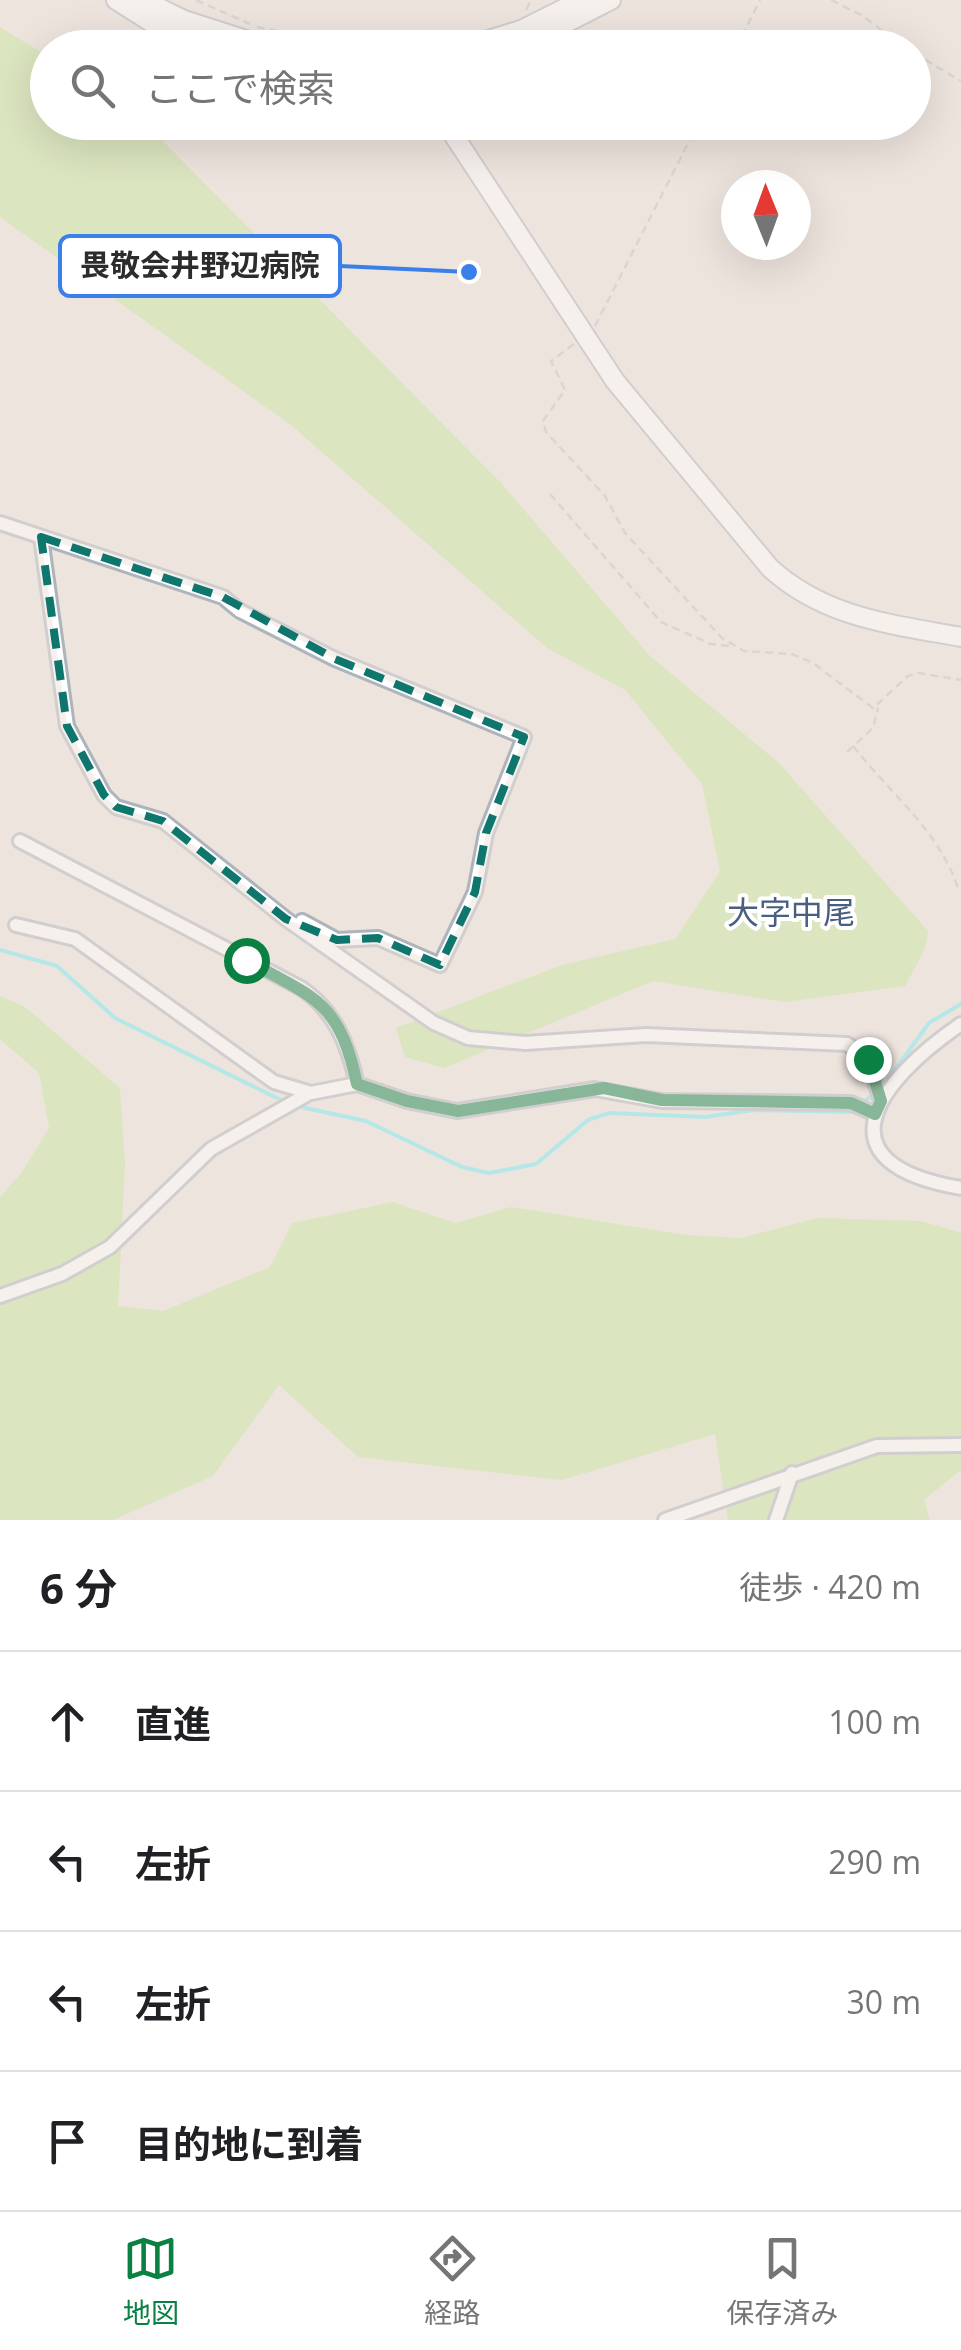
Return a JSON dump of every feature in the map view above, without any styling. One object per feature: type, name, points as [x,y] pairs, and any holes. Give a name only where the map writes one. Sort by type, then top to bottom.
[{"type":"street","points":[[116,0],[167,30]]},
{"type":"street","points":[[143,0],[214,30]]},
{"type":"street","points":[[511,30],[531,26],[581,0]]},
{"type":"street","points":[[553,30],[611,0]]},
{"type":"street","points":[[457,140],[585,338],[640,412],[785,582],[841,612],[961,637]]},
{"type":"street","points":[[0,523],[223,597],[262,624],[335,659],[524,736],[486,833],[475,892],[440,964],[378,938],[337,940],[301,920],[286,919]]},
{"type":"street","points":[[42,536],[66,726],[104,794],[116,807],[163,821],[286,919],[457,1036],[525,1043],[659,1035],[848,1044],[868,1059],[878,1107],[875,1147],[884,1160],[925,1180],[961,1188]]},
{"type":"street","points":[[20,841],[52,854],[162,918],[208,937],[324,1004],[339,1028],[357,1084]]},
{"type":"street","points":[[16,925],[75,940],[268,1079],[310,1093]]},
{"type":"street","points":[[878,1107],[914,1058],[961,1024]]},
{"type":"street","points":[[0,1296],[62,1274],[110,1246],[211,1149],[310,1093],[357,1084],[407,1101],[458,1111],[604,1088],[662,1100],[851,1103],[878,1107]]},
{"type":"street","points":[[665,1520],[877,1446],[961,1445]]},
{"type":"street","points":[[776,1520],[792,1473]]},
{"type":"path","points":[[196,0],[256,26],[281,30]]},
{"type":"path","points":[[525,12],[531,0]]},
{"type":"path","points":[[745,30],[760,0]]},
{"type":"path","points":[[830,0],[881,30]]},
{"type":"path","points":[[931,64],[961,81]]},
{"type":"path","points":[[690,140],[608,304],[585,338],[551,361],[564,390],[544,421],[546,432],[598,487],[626,533],[730,646]]},
{"type":"path","points":[[550,494],[661,622],[711,644],[792,654],[834,676],[868,705],[878,707]]},
{"type":"path","points":[[847,752],[873,728],[878,707],[908,676],[919,673],[961,680]]},
{"type":"path","points":[[853,746],[927,826],[952,868],[959,891]]},
{"type":"highlighted area","points":[[41,537],[223,597],[335,659],[524,737],[486,833],[475,892],[440,965],[378,938],[337,940],[286,919],[163,821],[116,807],[104,795],[67,726]]},
{"type":"green space","points":[[0,27],[30,46],[30,140],[162,140],[500,482],[650,656],[779,763],[928,931],[925,949],[905,986],[785,1002],[653,981],[444,1068],[405,1057],[396,1028],[562,965],[675,939],[720,871],[702,784],[625,690],[547,648],[292,426],[0,217]]},
{"type":"green space","points":[[0,996],[25,1007],[120,1088],[125,1165],[118,1306],[163,1311],[270,1267],[292,1223],[393,1202],[456,1223],[511,1207],[686,1235],[741,1238],[817,1218],[921,1221],[961,1233],[961,1470],[924,1500],[930,1520],[728,1520],[715,1434],[562,1480],[358,1457],[279,1385],[213,1476],[113,1520],[0,1520],[0,1197],[22,1172],[49,1128],[39,1073],[0,1039]]},
{"type":"waterway","points":[[0,950],[57,966],[115,1018],[287,1103]]},
{"type":"waterway","points":[[296,1106],[366,1121],[462,1167],[489,1173],[536,1164],[588,1120],[609,1113],[705,1117],[754,1110],[852,1112],[884,1085],[929,1023],[961,1004]]},
{"type":"place","name":"畏敬会井野辺病院","points":[[469,272]]},
{"type":"district","name":"大字中尾","points":[[791,913]]},
{"type":"route","points":[[246,960],[324,1004],[339,1028],[357,1084],[433,1108],[494,1108],[604,1088],[662,1100],[851,1103],[875,1114],[881,1101],[868,1059]]}]
